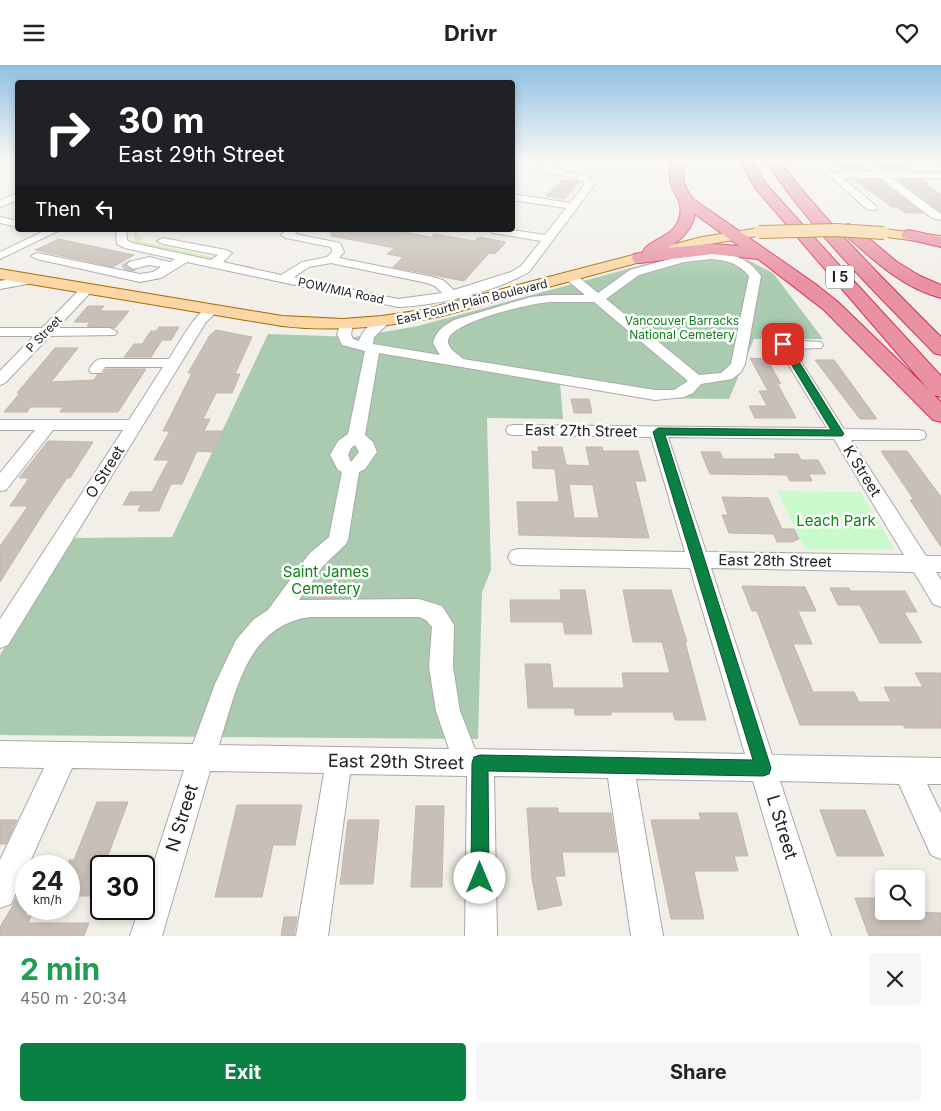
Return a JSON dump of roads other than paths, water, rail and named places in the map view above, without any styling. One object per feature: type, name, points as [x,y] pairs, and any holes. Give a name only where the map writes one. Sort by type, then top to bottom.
[{"type":"highway","name":"I 5","points":[[773,201],[941,390]]},
{"type":"highway","name":"I 5","points":[[804,201],[878,285],[941,349]]},
{"type":"highway","points":[[812,201],[821,205],[891,267],[914,281],[941,291]]},
{"type":"highway","points":[[688,202],[808,287],[941,415]]},
{"type":"highway","points":[[640,258],[681,231],[689,214],[688,202]]},
{"type":"highway","points":[[909,235],[941,241]]},
{"type":"highway","points":[[640,258],[713,248],[744,252],[775,264]]},
{"type":"main road","name":"East Fourth Plain Boulevard","points":[[0,273],[296,323],[346,325],[383,322],[442,311],[702,241],[734,235],[759,232],[835,230],[909,235]]},
{"type":"street","points":[[536,201],[572,206]]},
{"type":"street","name":"POW/MIA Road","points":[[121,232],[121,242],[124,244],[398,303],[419,303],[517,276],[525,269],[576,201]]},
{"type":"street","points":[[863,201],[872,208]]},
{"type":"street","points":[[916,201],[936,216],[941,217]]},
{"type":"street","points":[[0,220],[15,223]]},
{"type":"street","points":[[0,256],[47,232]]},
{"type":"street","points":[[290,232],[286,235],[336,245],[338,252],[331,260]]},
{"type":"street","points":[[505,232],[548,239]]},
{"type":"street","points":[[175,233],[163,241],[226,253],[226,255],[212,264]]},
{"type":"street","points":[[37,256],[125,270],[140,278],[149,277],[185,258]]},
{"type":"street","points":[[346,325],[344,337],[347,342],[369,347],[458,362],[666,396],[686,392],[696,380],[724,377],[736,369],[754,276],[751,270],[744,265],[722,257],[697,256],[638,271],[624,279],[608,293],[597,298],[560,298],[525,302],[460,321],[450,326],[443,333],[440,340],[442,348],[448,356],[458,362]]},
{"type":"street","points":[[283,279],[306,265],[331,260],[429,280],[439,283],[451,294]]},
{"type":"street","points":[[125,270],[149,261],[172,266]]},
{"type":"street","points":[[571,277],[696,380]]},
{"type":"street","points":[[0,285],[34,279]]},
{"type":"street","name":"P Street","points":[[0,380],[88,288]]},
{"type":"street","name":"O Street","points":[[0,638],[173,363],[201,320],[213,309]]},
{"type":"street","points":[[276,616],[316,561],[338,540],[351,469],[359,465],[368,452],[367,446],[356,437],[369,347],[365,342],[367,336],[383,322]]},
{"type":"street","points":[[0,332],[110,332]]},
{"type":"street","points":[[407,353],[420,351],[440,340]]},
{"type":"street","name":"K Street","points":[[816,345],[783,344],[941,598]]},
{"type":"street","points":[[96,370],[100,363],[173,363]]},
{"type":"street","points":[[0,425],[134,425]]},
{"type":"street","points":[[0,485],[48,425]]},
{"type":"street","name":"East 27th Street","points":[[514,430],[918,435]]},
{"type":"street","name":"L Street","points":[[658,432],[815,936]]},
{"type":"street","name":"East 28th Street","points":[[518,557],[941,564]]},
{"type":"street","points":[[276,616],[292,610],[310,608],[419,608],[434,613],[443,625],[442,667],[448,711],[473,763],[481,936]]},
{"type":"street","name":"N Street","points":[[146,936],[201,758],[234,666],[255,634],[276,616]]},
{"type":"street","name":"East 29th Street","points":[[0,754],[941,771]]},
{"type":"street","points":[[0,893],[64,756]]},
{"type":"street","points":[[312,936],[338,761]]},
{"type":"street","points":[[620,766],[647,936]]},
{"type":"street","points":[[908,770],[941,845]]},
{"type":"tunnel","points":[[124,270],[133,265]]},
{"type":"park label","name":"Vancouver Barracks National Cemetery","points":[[682,328]]},
{"type":"park label","name":"Leach Park","points":[[836,521]]},
{"type":"park label","name":"Saint James Cemetery","points":[[326,580]]}]
